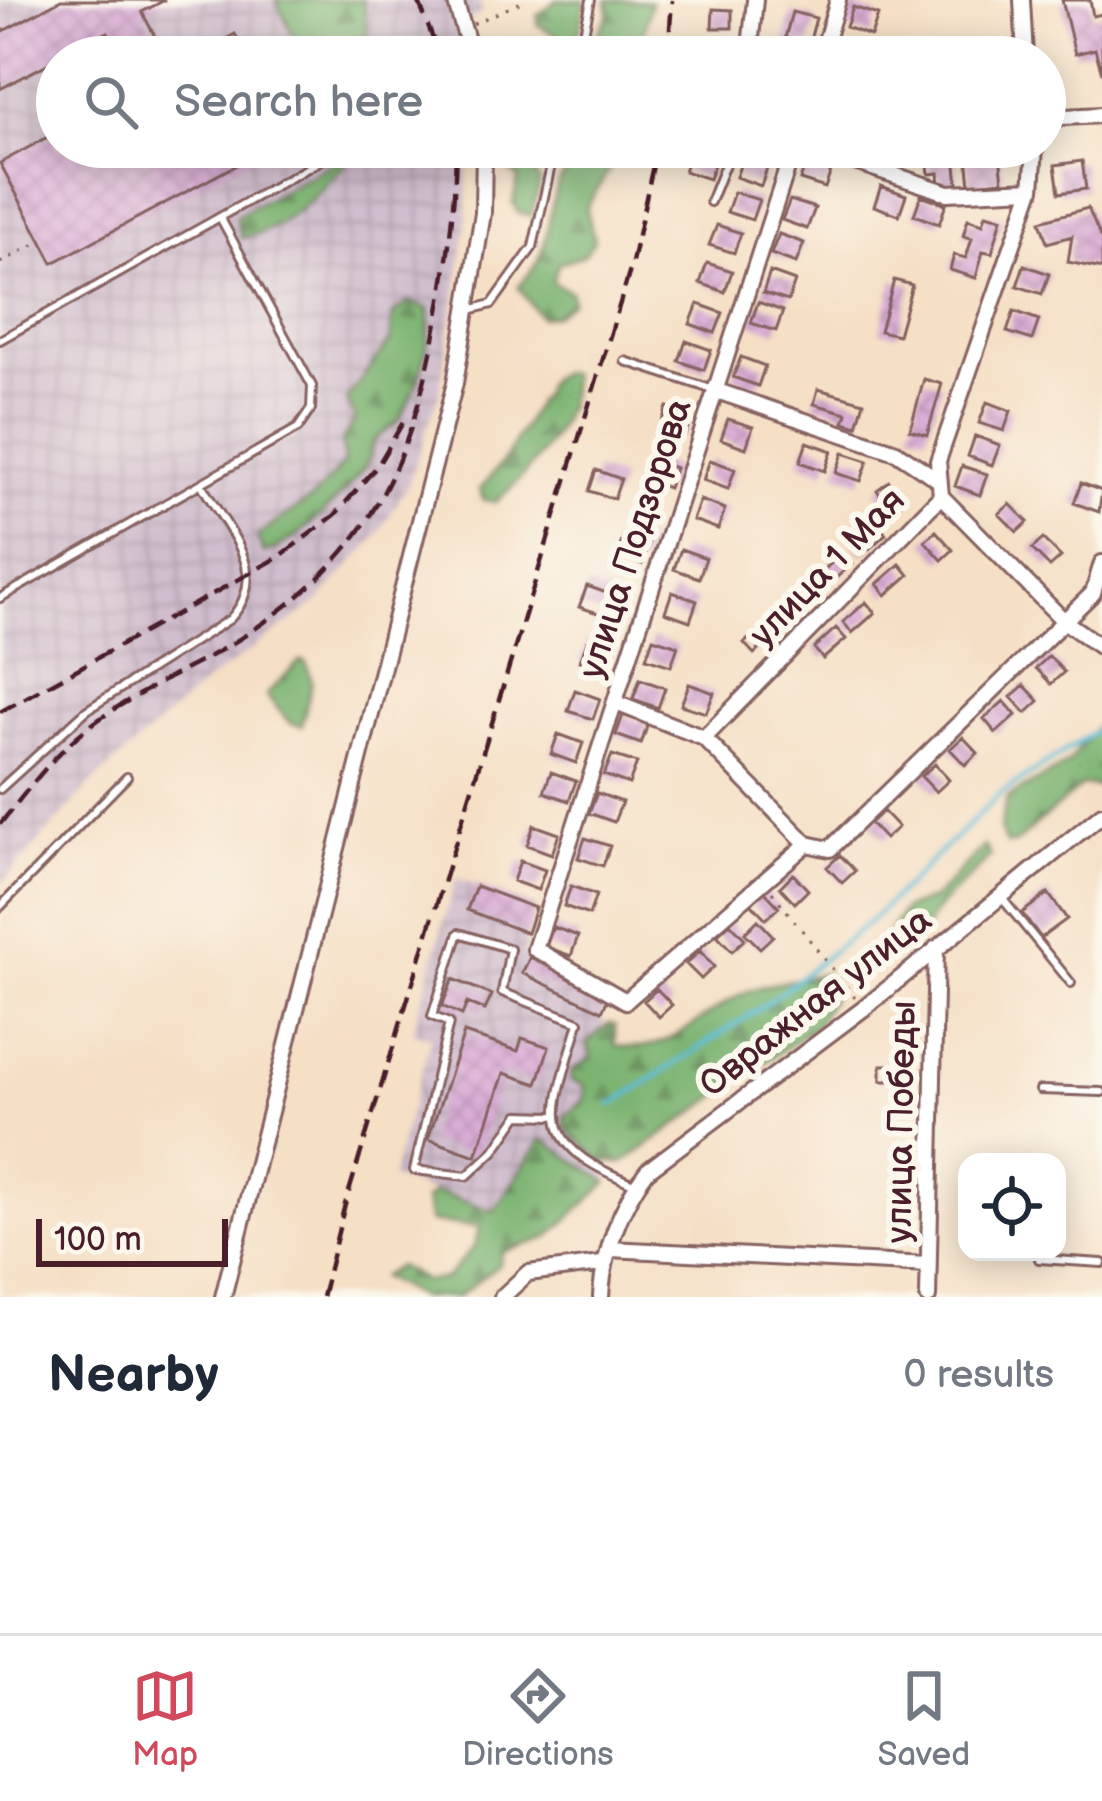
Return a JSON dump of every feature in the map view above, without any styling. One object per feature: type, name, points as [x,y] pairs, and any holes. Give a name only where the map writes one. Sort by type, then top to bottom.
[{"type":"street","points":[[455,0],[468,36]]},
{"type":"street","points":[[751,36],[755,0]]},
{"type":"street","points":[[827,36],[838,0]]},
{"type":"street","points":[[1022,0],[1024,36]]},
{"type":"street","points":[[1066,117],[1102,115]]},
{"type":"street","points":[[223,1297],[428,494],[470,310],[483,213],[484,168]]},
{"type":"street","name":"улица Подзорова","points":[[764,882],[626,1001],[535,949],[787,168]]},
{"type":"street","points":[[872,168],[948,193],[1032,189]]},
{"type":"street","name":"улица 1 Мая","points":[[704,738],[941,496],[938,461],[1032,189],[1034,168]]},
{"type":"street","points":[[714,390],[896,452],[937,479]]},
{"type":"street","points":[[941,496],[1064,621],[1102,648]]},
{"type":"street","points":[[616,703],[704,738],[807,844],[830,849],[1093,593],[1102,563]]},
{"type":"street","name":"Овражная улица","points":[[606,1257],[636,1185],[647,1171],[863,1009],[1102,814]]},
{"type":"street","points":[[764,882],[807,844]]},
{"type":"street","name":"улица Победы","points":[[928,1297],[936,948]]},
{"type":"street","points":[[502,1297],[528,1273],[606,1257],[929,1264]]},
{"type":"street","points":[[601,1297],[606,1257]]},
{"type":"lane","points":[[584,36],[592,0]]},
{"type":"lane","points":[[0,340],[309,168]]},
{"type":"lane","points":[[470,310],[492,304],[533,247],[550,168]]},
{"type":"lane","points":[[710,202],[724,168]]},
{"type":"lane","points":[[893,175],[896,168]]},
{"type":"lane","points":[[0,598],[203,487],[298,428],[311,409],[312,386],[221,219]]},
{"type":"lane","points":[[625,361],[714,390]]},
{"type":"lane","points":[[0,789],[87,710],[230,620],[248,600],[251,573],[203,487]]},
{"type":"lane","points":[[0,907],[127,777]]},
{"type":"lane","points":[[1000,896],[1071,983]]},
{"type":"lane","points":[[552,1116],[519,1115],[494,1151],[467,1176],[414,1170],[449,1023],[432,1016],[459,933],[511,949],[502,992],[578,1022],[552,1116],[562,1140],[611,1175],[636,1185]]},
{"type":"lane","points":[[1040,1090],[1102,1092]]},
{"type":"lane","points":[[1066,1260],[1102,1262]]},
{"type":"path","points":[[466,28],[526,0]]},
{"type":"path","points":[[0,263],[41,241]]},
{"type":"path","points":[[764,882],[863,1009]]},
{"type":"shaded area","points":[[0,0],[479,0],[483,12],[458,28],[459,36],[36,36],[36,168],[468,168],[467,223],[439,394],[409,482],[378,535],[317,603],[205,683],[92,783],[0,885]]},
{"type":"shaded area","points":[[456,878],[535,908],[523,954],[609,997],[602,1012],[608,1182],[542,1140],[493,1211],[391,1178],[431,1038],[413,1032]]},
{"type":"green space","points":[[276,0],[363,0],[365,36],[294,36]]},
{"type":"green space","points":[[557,0],[585,0],[580,30],[574,36],[557,36],[538,25],[538,15]]},
{"type":"green space","points":[[607,0],[651,2],[643,36],[597,36],[609,14]]},
{"type":"green space","points":[[324,168],[341,168],[275,226],[241,238],[236,216]]},
{"type":"green space","points":[[508,168],[532,168],[540,183],[531,216],[518,213],[513,203],[518,178]]},
{"type":"green space","points":[[570,168],[609,168],[586,208],[594,240],[584,255],[558,264],[553,282],[571,292],[572,301],[555,315],[540,317],[518,287],[543,247],[560,180]]},
{"type":"green space","points":[[409,302],[429,309],[428,336],[413,393],[400,418],[375,440],[361,472],[336,500],[289,541],[263,553],[257,536],[314,497],[344,463],[342,441],[355,419],[347,399],[390,341],[393,314]]},
{"type":"green space","points":[[570,373],[570,392],[548,445],[496,502],[483,500],[480,489],[505,459],[550,379]]},
{"type":"green space","points":[[300,661],[306,662],[312,682],[302,726],[290,723],[266,695]]},
{"type":"green space","points":[[1102,719],[1102,787],[1082,785],[1014,844],[1006,844],[1000,829],[1007,798],[1068,763]]},
{"type":"green space","points":[[984,846],[990,856],[938,909],[926,928],[853,983],[845,972],[881,944],[904,909],[934,898]]},
{"type":"green space","points":[[826,973],[836,990],[815,1027],[623,1163],[602,1161],[567,1130],[565,1117],[585,1097],[584,1085],[571,1080],[572,1071],[592,1057],[587,1043],[608,1024],[615,1025],[615,1045],[649,1046],[678,1035],[745,993]]},
{"type":"green space","points":[[542,1139],[608,1182],[548,1238],[502,1252],[499,1265],[457,1297],[418,1297],[381,1277],[398,1266],[425,1281],[445,1279],[474,1247],[480,1227],[430,1222],[425,1200],[435,1192],[494,1211]]},
{"type":"building","points":[[61,0],[165,0],[142,12],[155,36],[110,36],[108,32],[36,36],[36,70],[0,89],[0,33]]},
{"type":"building","points":[[1062,0],[1090,0],[1093,16],[1102,14],[1102,73],[1095,49],[1075,54]]},
{"type":"building","points":[[853,7],[878,15],[871,36],[846,27]]},
{"type":"building","points":[[713,9],[732,10],[732,28],[712,28]]},
{"type":"building","points":[[792,12],[816,18],[811,36],[786,36]]},
{"type":"building","points":[[36,143],[36,168],[231,168],[53,263],[0,163]]},
{"type":"building","points":[[1082,161],[1086,189],[1059,193],[1055,168],[1066,168],[1066,163]]},
{"type":"building","points":[[685,168],[713,168],[709,179]]},
{"type":"building","points":[[739,168],[767,168],[761,186],[736,177]]},
{"type":"building","points":[[804,168],[832,168],[825,188],[800,180]]},
{"type":"building","points":[[928,168],[956,168],[958,184],[940,186],[939,173],[929,174]]},
{"type":"building","points":[[968,168],[1001,168],[1003,181],[970,185]]},
{"type":"building","points":[[881,186],[906,195],[899,215],[874,206]]},
{"type":"building","points":[[734,192],[759,200],[752,220],[727,212]]},
{"type":"building","points":[[921,195],[946,204],[939,224],[914,215]]},
{"type":"building","points":[[790,200],[815,208],[807,229],[782,220]]},
{"type":"building","points":[[1088,208],[1102,241],[1102,269],[1068,262],[1072,236],[1047,243],[1040,221]]},
{"type":"building","points":[[986,214],[1002,218],[992,253],[983,251],[976,278],[950,270],[954,255],[966,258],[972,238],[963,236],[968,219],[983,224]]},
{"type":"building","points":[[717,225],[741,233],[734,253],[709,245]]},
{"type":"building","points":[[779,234],[804,243],[796,263],[771,254]]},
{"type":"building","points":[[707,263],[732,271],[725,292],[700,283]]},
{"type":"building","points":[[1024,265],[1049,274],[1042,294],[1017,286]]},
{"type":"building","points":[[770,272],[795,281],[788,301],[763,293]]},
{"type":"building","points":[[894,280],[912,285],[898,335],[880,331]]},
{"type":"building","points":[[758,302],[783,311],[776,331],[751,323]]},
{"type":"building","points":[[698,304],[723,313],[715,333],[690,324]]},
{"type":"building","points":[[1014,311],[1039,320],[1032,340],[1007,332]]},
{"type":"building","points":[[686,341],[711,350],[704,370],[679,361]]},
{"type":"building","points":[[741,357],[765,366],[758,386],[733,377]]},
{"type":"building","points":[[924,379],[942,384],[927,435],[910,430]]},
{"type":"building","points":[[818,389],[864,402],[857,426],[844,422],[847,413],[814,404]]},
{"type":"building","points":[[987,402],[1011,411],[1004,431],[979,423]]},
{"type":"building","points":[[667,407],[692,415],[685,435],[660,427]]},
{"type":"building","points":[[728,419],[753,427],[746,448],[721,439]]},
{"type":"building","points":[[975,436],[1000,445],[992,465],[968,456]]},
{"type":"building","points":[[807,442],[832,451],[825,471],[800,462]]},
{"type":"building","points":[[843,453],[868,461],[861,481],[836,473]]},
{"type":"building","points":[[650,459],[675,468],[668,488],[643,479]]},
{"type":"building","points":[[710,460],[735,469],[728,489],[703,480]]},
{"type":"building","points":[[962,466],[987,474],[980,495],[955,486]]},
{"type":"building","points":[[596,470],[621,479],[614,499],[589,491]]},
{"type":"building","points":[[889,481],[903,502],[891,511],[877,490]]},
{"type":"building","points":[[1081,483],[1102,491],[1099,512],[1074,503]]},
{"type":"building","points":[[700,500],[725,509],[718,529],[693,520]]},
{"type":"building","points":[[1010,504],[1028,522],[1017,532],[999,514]]},
{"type":"building","points":[[877,523],[886,534],[863,554],[854,543]]},
{"type":"building","points":[[936,531],[953,550],[942,560],[925,541]]},
{"type":"building","points":[[624,535],[649,543],[642,564],[617,555]]},
{"type":"building","points":[[1043,539],[1061,557],[1050,567],[1032,549]]},
{"type":"building","points":[[681,549],[706,558],[699,578],[674,569]]},
{"type":"building","points":[[843,553],[852,564],[829,584],[820,573]]},
{"type":"building","points":[[900,564],[909,575],[886,595],[877,584]]},
{"type":"building","points":[[587,586],[612,595],[604,615],[579,607]]},
{"type":"building","points":[[672,592],[697,601],[690,621],[665,612]]},
{"type":"building","points":[[798,596],[807,607],[784,627],[775,616]]},
{"type":"building","points":[[866,602],[875,613],[852,633],[843,622]]},
{"type":"building","points":[[767,623],[777,634],[754,654],[744,643]]},
{"type":"building","points":[[836,628],[846,639],[823,659],[814,648]]},
{"type":"building","points":[[653,638],[678,646],[671,666],[646,658]]},
{"type":"building","points":[[587,641],[612,649],[605,669],[580,661]]},
{"type":"building","points":[[1049,656],[1064,672],[1051,684],[1036,668]]},
{"type":"building","points":[[640,679],[665,688],[658,708],[633,699]]},
{"type":"building","points":[[689,684],[714,693],[706,713],[681,705]]},
{"type":"building","points":[[1024,685],[1039,701],[1026,713],[1011,697]]},
{"type":"building","points":[[575,690],[600,699],[593,719],[568,711]]},
{"type":"building","points":[[1004,701],[1016,715],[996,733],[984,719]]},
{"type":"building","points":[[623,715],[648,724],[641,744],[616,735]]},
{"type":"building","points":[[558,734],[583,743],[576,763],[551,754]]},
{"type":"building","points":[[963,737],[978,753],[965,765],[950,749]]},
{"type":"building","points":[[612,755],[637,763],[629,784],[604,775]]},
{"type":"building","points":[[935,764],[949,780],[936,792],[921,776]]},
{"type":"building","points":[[551,772],[576,781],[569,801],[544,792]]},
{"type":"building","points":[[597,793],[622,802],[614,822],[589,813]]},
{"type":"building","points":[[883,811],[898,827],[885,839],[870,823]]},
{"type":"building","points":[[534,825],[559,834],[552,854],[527,845]]},
{"type":"building","points":[[585,838],[610,846],[603,866],[578,858]]},
{"type":"building","points":[[840,855],[855,871],[842,883],[827,867]]},
{"type":"building","points":[[520,861],[545,870],[538,890],[513,881]]},
{"type":"building","points":[[793,874],[808,890],[795,903],[780,887]]},
{"type":"building","points":[[476,886],[535,908],[527,933],[467,910]]},
{"type":"building","points":[[571,886],[596,895],[589,915],[564,906]]},
{"type":"building","points":[[764,891],[779,907],[766,919],[751,903]]},
{"type":"building","points":[[1048,893],[1067,919],[1041,938],[1022,913]]},
{"type":"building","points":[[758,920],[773,936],[760,948],[745,933]]},
{"type":"building","points":[[730,923],[745,939],[732,951],[717,935]]},
{"type":"building","points":[[553,927],[578,936],[571,956],[546,947]]},
{"type":"building","points":[[700,951],[714,967],[701,979],[686,964]]},
{"type":"building","points":[[530,957],[609,997],[602,1011],[522,973]]},
{"type":"building","points":[[453,979],[492,995],[485,1010],[467,1003],[462,1015],[442,1006]]},
{"type":"building","points":[[657,989],[672,1005],[659,1017],[644,1001]]},
{"type":"building","points":[[464,1033],[518,1051],[522,1038],[549,1047],[537,1084],[504,1073],[476,1156],[428,1139]]},
{"type":"building","points":[[881,1065],[906,1065],[906,1081],[881,1081]]},
{"type":"waterway","points":[[612,1105],[765,1005],[868,923],[1000,794],[1102,727]]},
{"type":"railway","points":[[418,0],[432,36]]},
{"type":"railway","points":[[669,36],[672,0]]},
{"type":"railway","points":[[0,824],[51,762],[86,729],[286,606],[321,576],[374,509],[410,432],[423,387],[449,243],[455,168]]},
{"type":"railway","points":[[322,1297],[344,1208],[631,267],[652,168]]},
{"type":"railway","points":[[0,712],[279,557],[335,515],[378,465],[405,419]]}]
